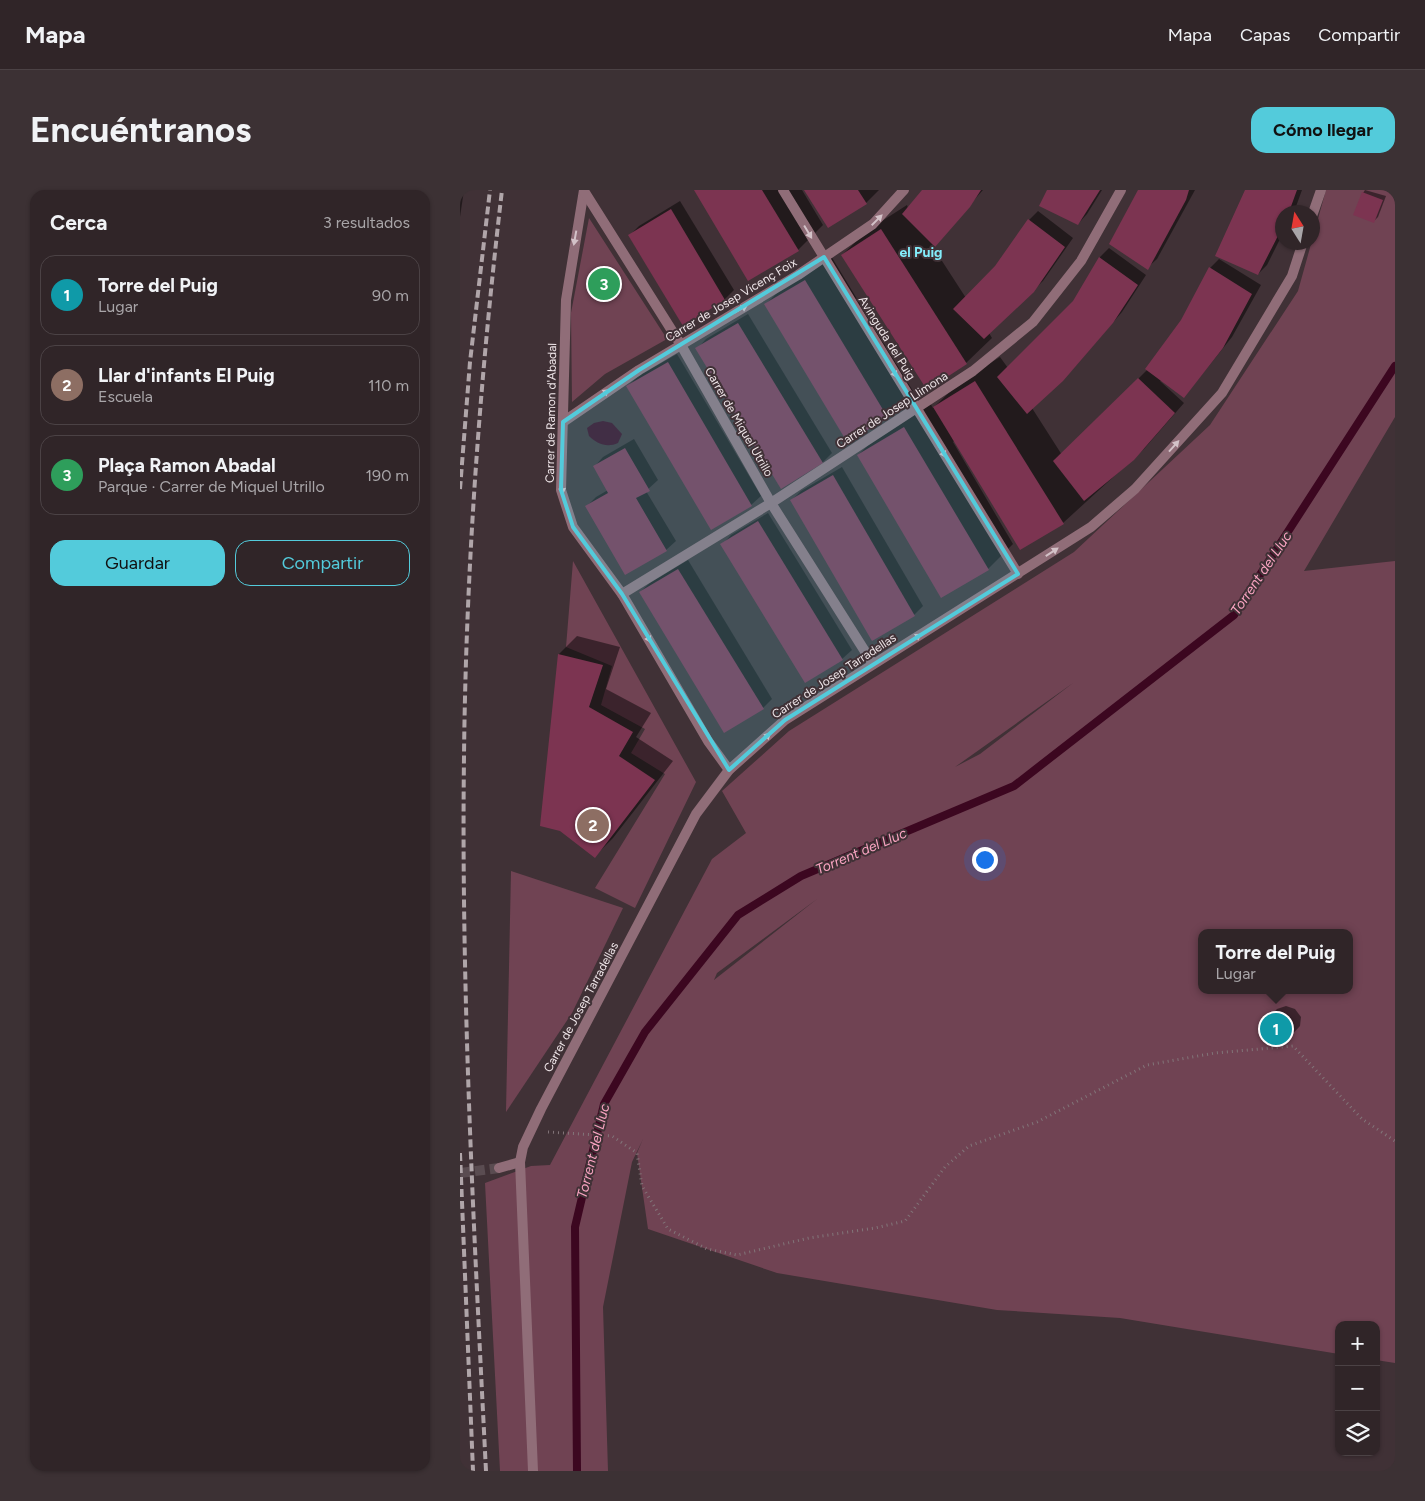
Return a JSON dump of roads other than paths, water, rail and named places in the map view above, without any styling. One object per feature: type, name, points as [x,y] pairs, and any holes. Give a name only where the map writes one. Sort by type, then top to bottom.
[{"type":"street","name":"Avinguda del Puig","points":[[783,190],[1018,574]]},
{"type":"street","name":"Carrer de Josep Vicenç Foix","points":[[563,422],[639,370],[824,257],[873,224],[904,190]]},
{"type":"street","name":"Carrer de Josep Llimona","points":[[622,594],[771,503],[917,410],[973,371],[1033,322],[1082,261],[1121,190]]},
{"type":"street","points":[[1316,205],[1321,190]]},
{"type":"street","name":"Carrer de Miquel Utrillo","points":[[584,191],[681,345],[771,503],[873,664]]},
{"type":"street","name":"Carrer de Ramon d'Abadal","points":[[584,191],[566,300],[561,490],[573,527],[622,594],[708,741],[729,770]]},
{"type":"street","name":"Carrer de Josep Tarradellas","points":[[534,1471],[520,1162],[530,1130],[696,814],[729,770],[786,720],[1091,527],[1135,489],[1222,393],[1292,276],[1300,250]]},
{"type":"street","points":[[499,1168],[520,1162]]},
{"type":"waterway","name":"Torrent del Lluc","points":[[577,1471],[575,1227],[604,1104],[645,1032],[738,915],[801,876],[1014,786],[1234,615],[1395,366]]},
{"type":"tunnel","points":[[460,1173],[499,1168]]},
{"type":"railway","points":[[460,489],[470,362],[490,190]]},
{"type":"railway","points":[[486,1471],[466,1024],[464,756],[465,685],[475,473],[487,331],[502,190]]},
{"type":"railway","points":[[460,1153],[473,1471]]},
{"type":"place","name":"Plaça Ramon Abadal","points":[[604,284]]},
{"type":"place","name":"Llar d'infants El Puig","points":[[593,825]]},
{"type":"place","name":"Torre del Puig","points":[[1276,1029]]},
{"type":"district","name":"el Puig","points":[[921,252]]}]
